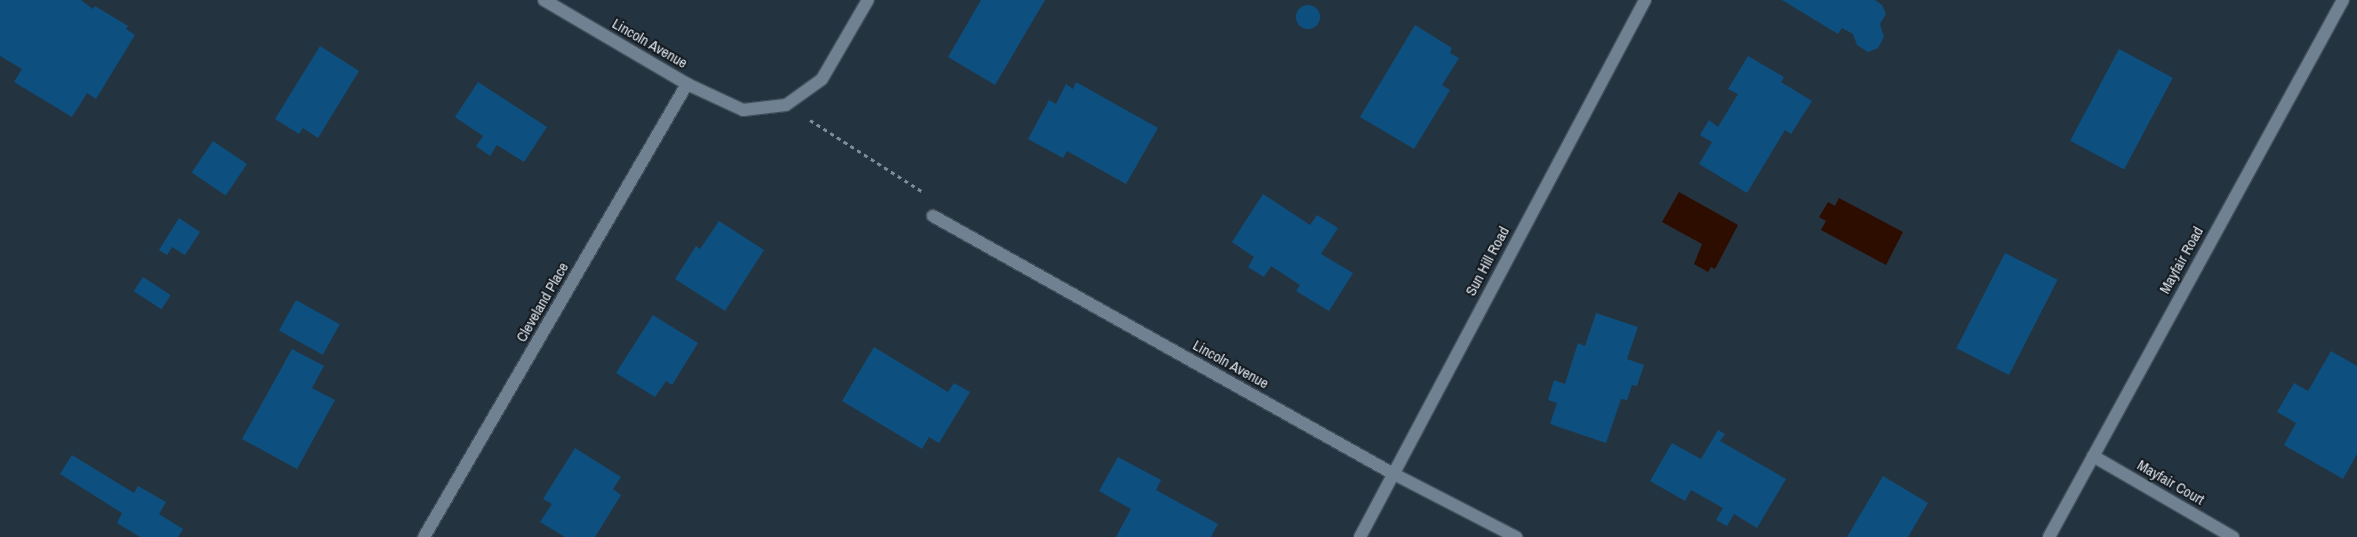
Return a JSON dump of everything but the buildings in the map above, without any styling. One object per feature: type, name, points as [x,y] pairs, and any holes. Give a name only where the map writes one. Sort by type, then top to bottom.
[{"type":"street","name":"Lincoln Avenue","points":[[544,0],[687,84],[742,110],[786,105]]},
{"type":"street","points":[[786,105],[822,78],[868,0]]},
{"type":"street","name":"Sun Hill Road","points":[[1360,537],[1392,472],[1645,0]]},
{"type":"street","name":"Mayfair Road","points":[[2049,537],[2342,0]]},
{"type":"street","name":"Cleveland Place","points":[[424,537],[687,84]]},
{"type":"street","name":"Lincoln Avenue","points":[[933,216],[1392,472],[1516,537]]},
{"type":"street","name":"Mayfair Court","points":[[2093,456],[2233,537]]},
{"type":"path","points":[[786,105],[929,196],[933,216]]},
{"type":"shaded area","points":[[1679,192],[1738,225],[1715,269],[1711,267],[1708,272],[1694,264],[1702,244],[1662,222]]},
{"type":"shaded area","points":[[1839,198],[1903,232],[1886,265],[1821,230],[1826,221],[1819,217],[1828,202],[1835,206]]}]
